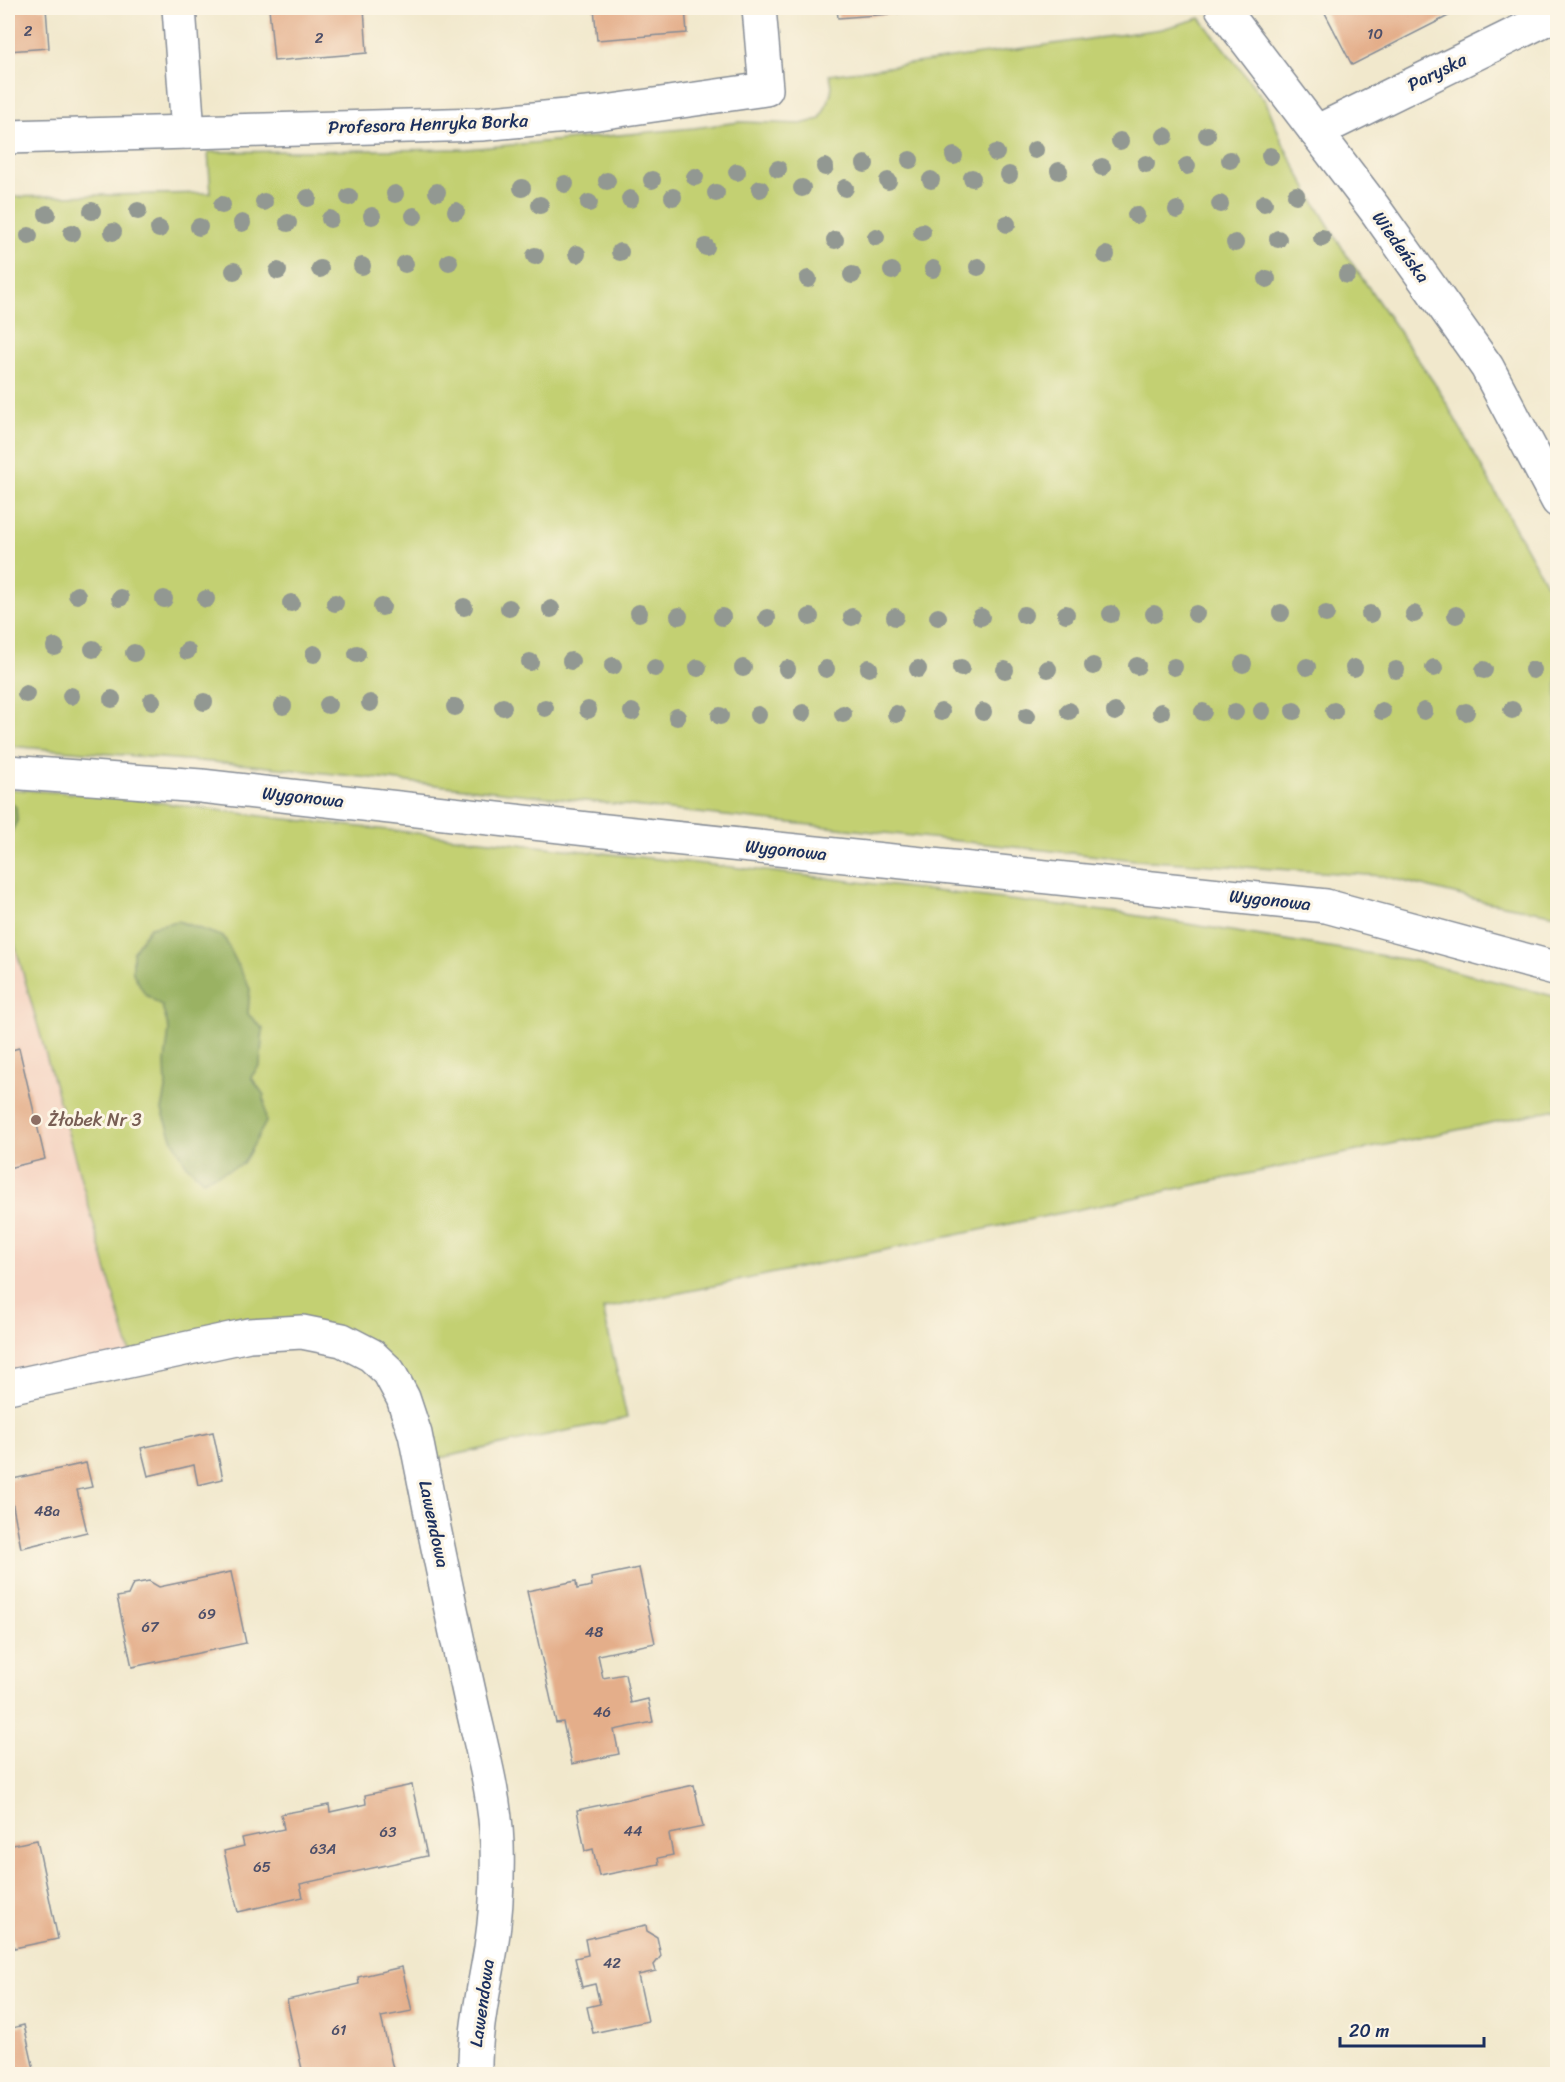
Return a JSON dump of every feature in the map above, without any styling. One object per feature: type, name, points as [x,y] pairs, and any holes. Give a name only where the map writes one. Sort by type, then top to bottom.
[{"type":"street","points":[[179,8],[189,132]]},
{"type":"street","name":"Profesora Henryka Borka","points":[[8,137],[481,124],[598,113],[766,88],[759,8]]},
{"type":"street","name":"Wiedeńska","points":[[1222,8],[1374,208],[1487,367],[1557,501]]},
{"type":"street","name":"Paryska","points":[[1316,132],[1557,13]]},
{"type":"street","name":"Wygonowa","points":[[8,772],[201,786],[596,830],[1326,906],[1557,969]]},
{"type":"street","name":"Lawendowa","points":[[8,1387],[249,1335],[302,1332],[342,1340],[371,1355],[389,1372],[404,1398],[415,1434],[493,1796],[497,1845],[496,1892],[491,1947],[474,2058],[475,2074]]},
{"type":"shaded area","name":"Żłobek Nr 3","points":[[8,920],[132,1360],[8,1387]]},
{"type":"green space","points":[[1200,18],[1266,102],[1285,148],[1312,198],[1349,259],[1439,390],[1557,604],[1557,915],[1482,901],[1383,876],[1136,860],[250,765],[8,746],[8,197],[211,193],[208,152],[467,149],[739,122],[801,124],[820,119],[831,91],[829,75],[1162,29]]},
{"type":"green space","points":[[8,789],[104,795],[277,818],[740,868],[1120,913],[1415,961],[1557,997],[1557,1109],[603,1309],[627,1418],[421,1462],[404,1398],[342,1340],[132,1360],[8,920]]},
{"type":"green space","points":[[8,800],[16,807],[17,821],[8,839]]},
{"type":"green space","points":[[178,921],[224,937],[250,989],[248,1014],[263,1029],[260,1065],[251,1077],[264,1095],[266,1122],[243,1164],[203,1180],[186,1164],[172,1138],[162,1110],[166,1089],[165,1062],[169,1030],[162,1006],[145,994],[133,973],[133,952],[150,927]]},
{"type":"building","points":[[8,8],[46,8],[49,48],[8,51]]},
{"type":"building","points":[[269,8],[364,8],[367,53],[274,61]]},
{"type":"building","points":[[594,8],[685,8],[687,33],[597,40]]},
{"type":"building","points":[[837,8],[929,8],[929,11],[838,18]]},
{"type":"building","points":[[1464,8],[1352,65],[1323,9]]},
{"type":"building","points":[[19,1048],[45,1159],[8,1168],[8,1051]]},
{"type":"building","points":[[213,1432],[223,1479],[198,1485],[194,1465],[148,1476],[141,1448]]},
{"type":"building","points":[[86,1463],[92,1487],[77,1490],[87,1532],[21,1548],[8,1480]]},
{"type":"building","points":[[639,1568],[655,1643],[598,1655],[603,1678],[625,1674],[631,1703],[648,1699],[653,1722],[614,1730],[619,1754],[572,1764],[563,1722],[556,1723],[527,1591],[576,1581],[577,1589],[592,1586],[591,1578]]},
{"type":"building","points":[[231,1572],[246,1643],[132,1667],[117,1597],[128,1595],[133,1584],[149,1581],[159,1587]]},
{"type":"building","points":[[412,1785],[427,1856],[300,1884],[303,1897],[238,1912],[224,1851],[244,1846],[242,1838],[284,1829],[281,1814],[329,1805],[330,1812],[366,1804],[365,1795]]},
{"type":"building","points":[[694,1785],[703,1827],[669,1834],[673,1855],[658,1858],[659,1864],[599,1876],[593,1849],[585,1851],[577,1810]]},
{"type":"building","points":[[37,1840],[58,1939],[14,1948],[8,1920],[8,1846]]},
{"type":"building","points":[[646,1925],[647,1931],[657,1937],[661,1956],[654,1965],[656,1971],[638,1975],[648,2021],[593,2033],[587,2007],[600,2004],[595,1984],[582,1987],[575,1958],[588,1955],[585,1939]]},
{"type":"building","points":[[402,1967],[412,2011],[381,2017],[394,2073],[303,2074],[287,2000],[359,1984],[358,1977]]},
{"type":"building","points":[[24,2025],[35,2074],[8,2074],[8,2029]]},
{"type":"place","name":"Żłobek Nr 3","points":[[36,1120]]}]
